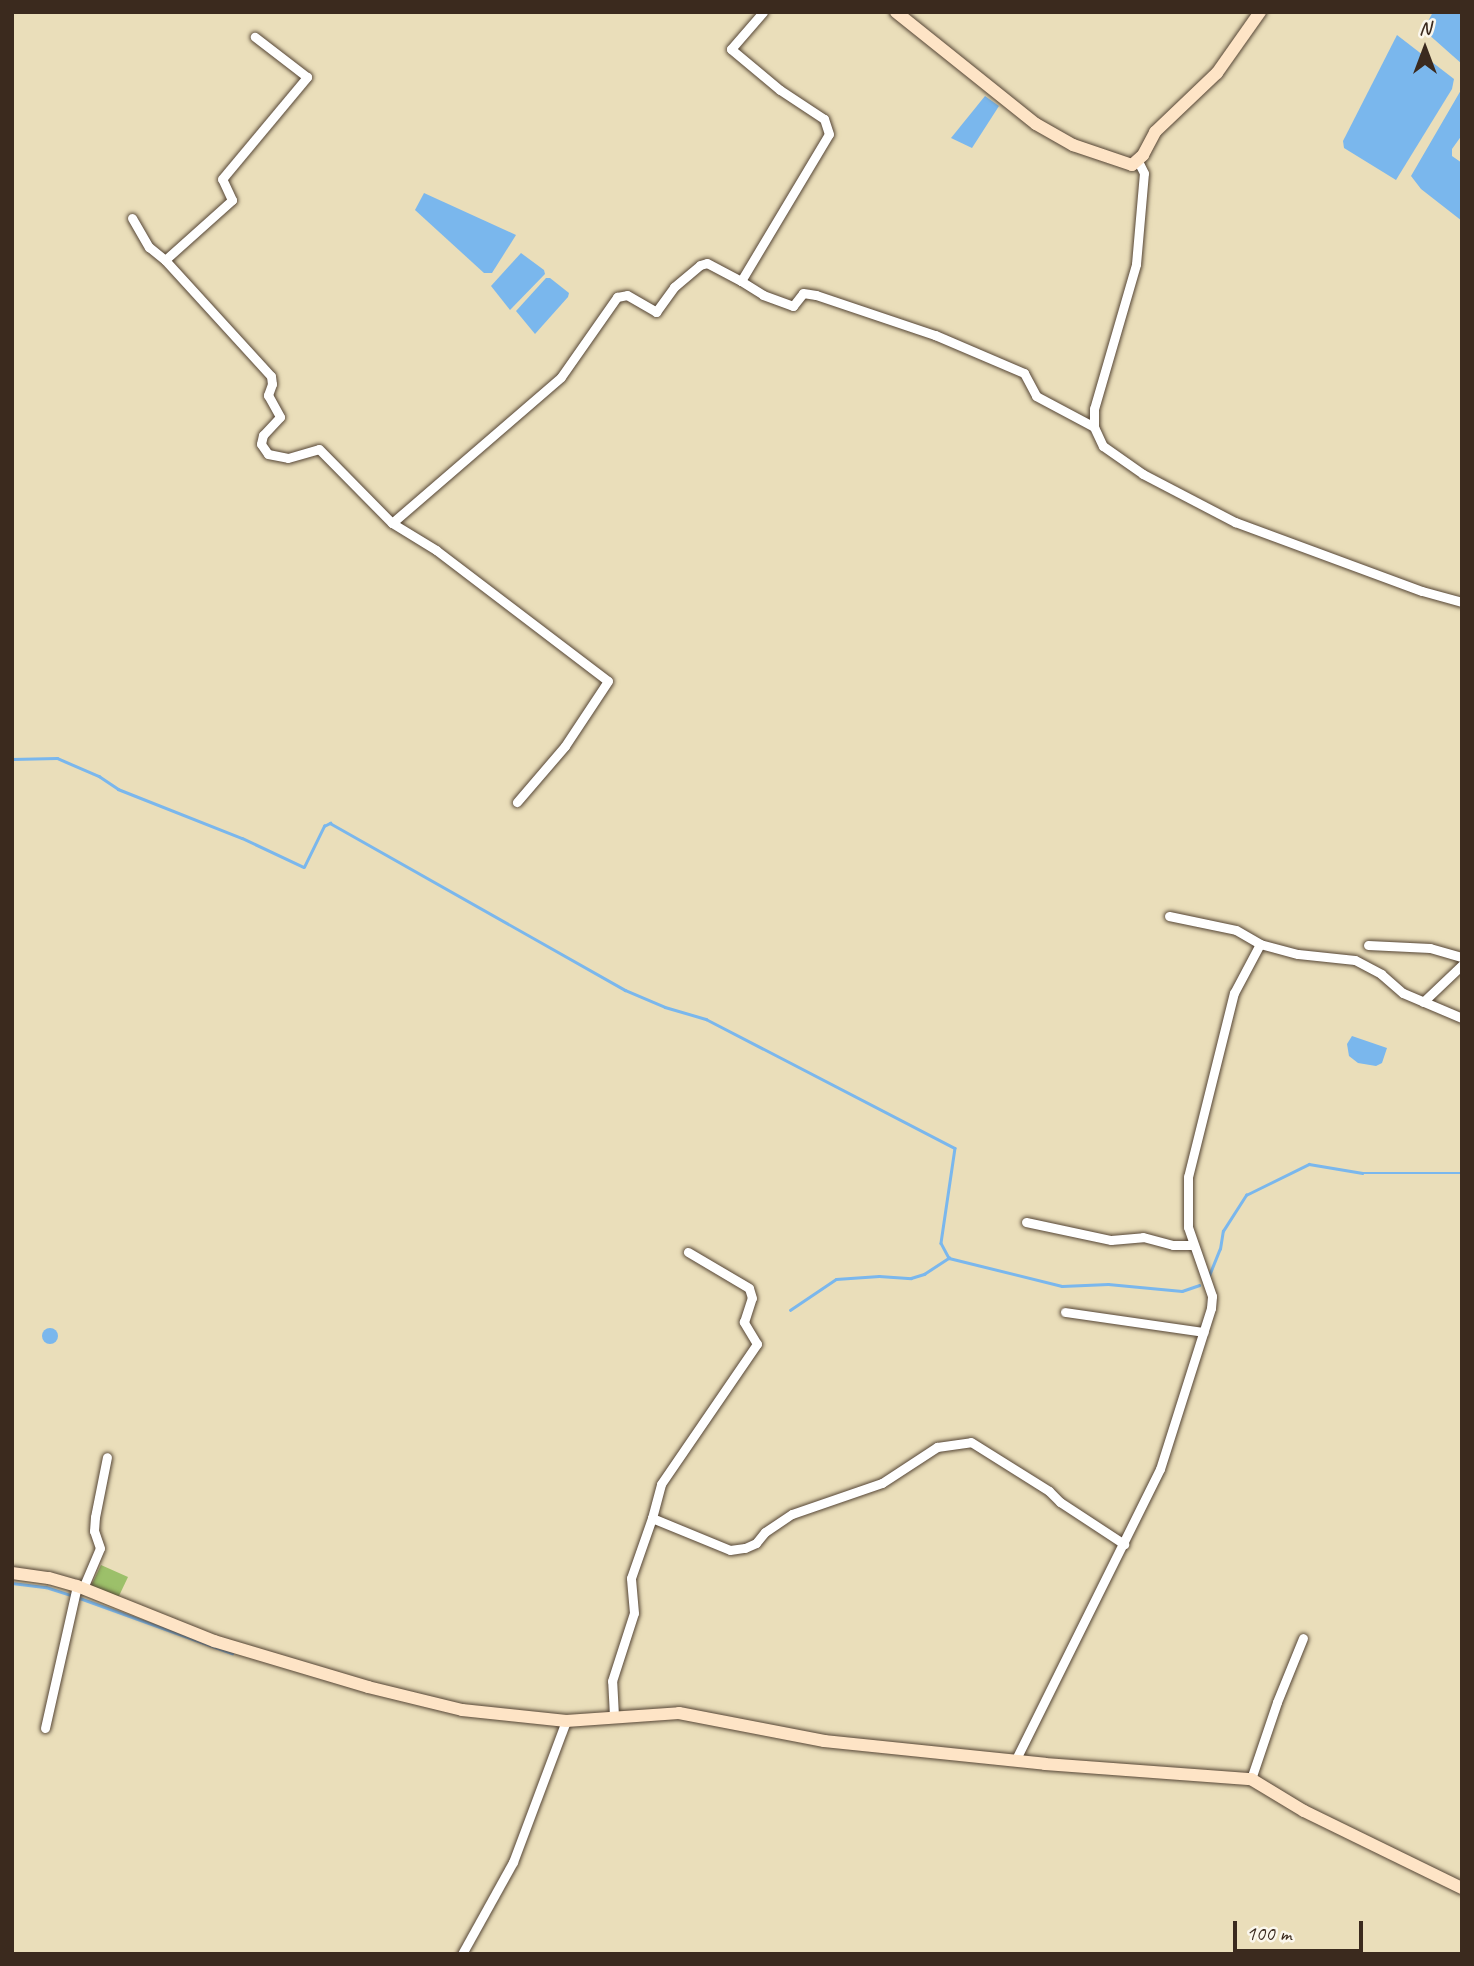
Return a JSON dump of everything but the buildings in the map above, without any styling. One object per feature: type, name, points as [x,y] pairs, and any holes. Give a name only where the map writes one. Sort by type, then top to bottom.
[{"type":"street","points":[[741,281],[829,134],[824,119],[779,90],[732,49],[763,12]]},
{"type":"street","points":[[896,12],[1036,124],[1073,145],[1128,164],[1144,151],[1155,132],[1212,78],[1260,12]]},
{"type":"street","points":[[165,260],[232,200],[222,179],[307,77],[255,37]]},
{"type":"street","points":[[1144,151],[1136,264],[1094,409],[1094,427],[1103,446],[1143,474],[1235,522],[1422,591],[1462,601]]},
{"type":"street","points":[[132,218],[149,247],[165,260],[271,376],[272,384],[268,395],[280,417],[263,435],[261,444],[268,454],[288,458],[319,449],[393,523],[436,550],[608,681],[565,746],[517,802]]},
{"type":"street","points":[[393,523],[561,377],[617,297],[627,295],[656,312],[674,287],[707,263],[762,295],[793,306],[803,293],[816,295],[961,346],[1029,376],[1036,396],[1094,427]]},
{"type":"street","points":[[1168,916],[1237,930],[1260,944],[1298,954],[1355,960],[1381,974],[1402,993],[1462,1018]]},
{"type":"street","points":[[1015,1761],[1160,1469],[1204,1332],[1212,1296],[1192,1245],[1186,1193],[1190,1165],[1234,993],[1260,944]]},
{"type":"street","points":[[1368,945],[1430,948],[1462,957]]},
{"type":"street","points":[[1423,1002],[1458,969]]},
{"type":"street","points":[[1026,1222],[1111,1240],[1143,1237],[1173,1245],[1192,1245]]},
{"type":"street","points":[[614,1717],[612,1681],[634,1613],[631,1578],[661,1484],[757,1344],[744,1322],[752,1298],[749,1288],[688,1252]]},
{"type":"street","points":[[1065,1312],[1204,1332]]},
{"type":"street","points":[[652,1518],[730,1550],[745,1548],[792,1514],[881,1483],[937,1447],[971,1442],[1049,1491],[1060,1502],[1124,1544]]},
{"type":"street","points":[[45,1728],[80,1587],[100,1548],[94,1531],[95,1517],[107,1458]]},
{"type":"street","points":[[12,1573],[49,1578],[80,1587],[214,1641],[368,1687],[462,1710],[566,1721],[679,1713],[824,1741],[1015,1761],[1251,1779],[1304,1811],[1462,1888]]},
{"type":"street","points":[[1251,1779],[1303,1638]]},
{"type":"street","points":[[462,1954],[513,1862],[566,1721]]},
{"type":"green space","points":[[101,1565],[128,1577],[118,1598],[91,1586]]},
{"type":"water","points":[[1433,12],[1462,12],[1462,64],[1427,33],[1427,23]]},
{"type":"water","points":[[1397,35],[1454,79],[1452,89],[1396,180],[1344,148],[1343,141]]},
{"type":"water","points":[[1461,90],[1462,135],[1452,149],[1452,156],[1462,163],[1462,221],[1421,189],[1411,176]]},
{"type":"water","points":[[985,96],[999,106],[972,148],[951,138]]},
{"type":"water","points":[[424,193],[516,235],[492,273],[484,273],[415,210]]},
{"type":"water","points":[[521,253],[544,270],[545,274],[510,310],[491,286]]},
{"type":"water","points":[[546,278],[550,278],[569,293],[535,334],[516,311]]},
{"type":"water","points":[[1352,1036],[1387,1048],[1382,1063],[1376,1066],[1358,1063],[1349,1056],[1347,1044]]},
{"type":"water","points":[[50,1328],[56,1330],[56,1342],[50,1344],[44,1342],[42,1336],[44,1330]]},
{"type":"waterway","points":[[12,759],[57,758],[99,776],[118,789],[242,838],[304,867],[324,826],[330,823],[625,990],[665,1007],[706,1019],[955,1148],[941,1243],[949,1258],[1062,1286],[1108,1284],[1182,1291],[1199,1285]]},
{"type":"waterway","points":[[1208,1278],[1220,1249],[1223,1231],[1246,1195],[1309,1164],[1362,1173],[1462,1173]]},
{"type":"waterway","points":[[790,1310],[836,1279],[879,1276],[911,1278],[924,1274],[949,1258]]},
{"type":"waterway","points":[[12,1583],[46,1587],[70,1595]]},
{"type":"waterway","points":[[77,1597],[232,1653]]}]
